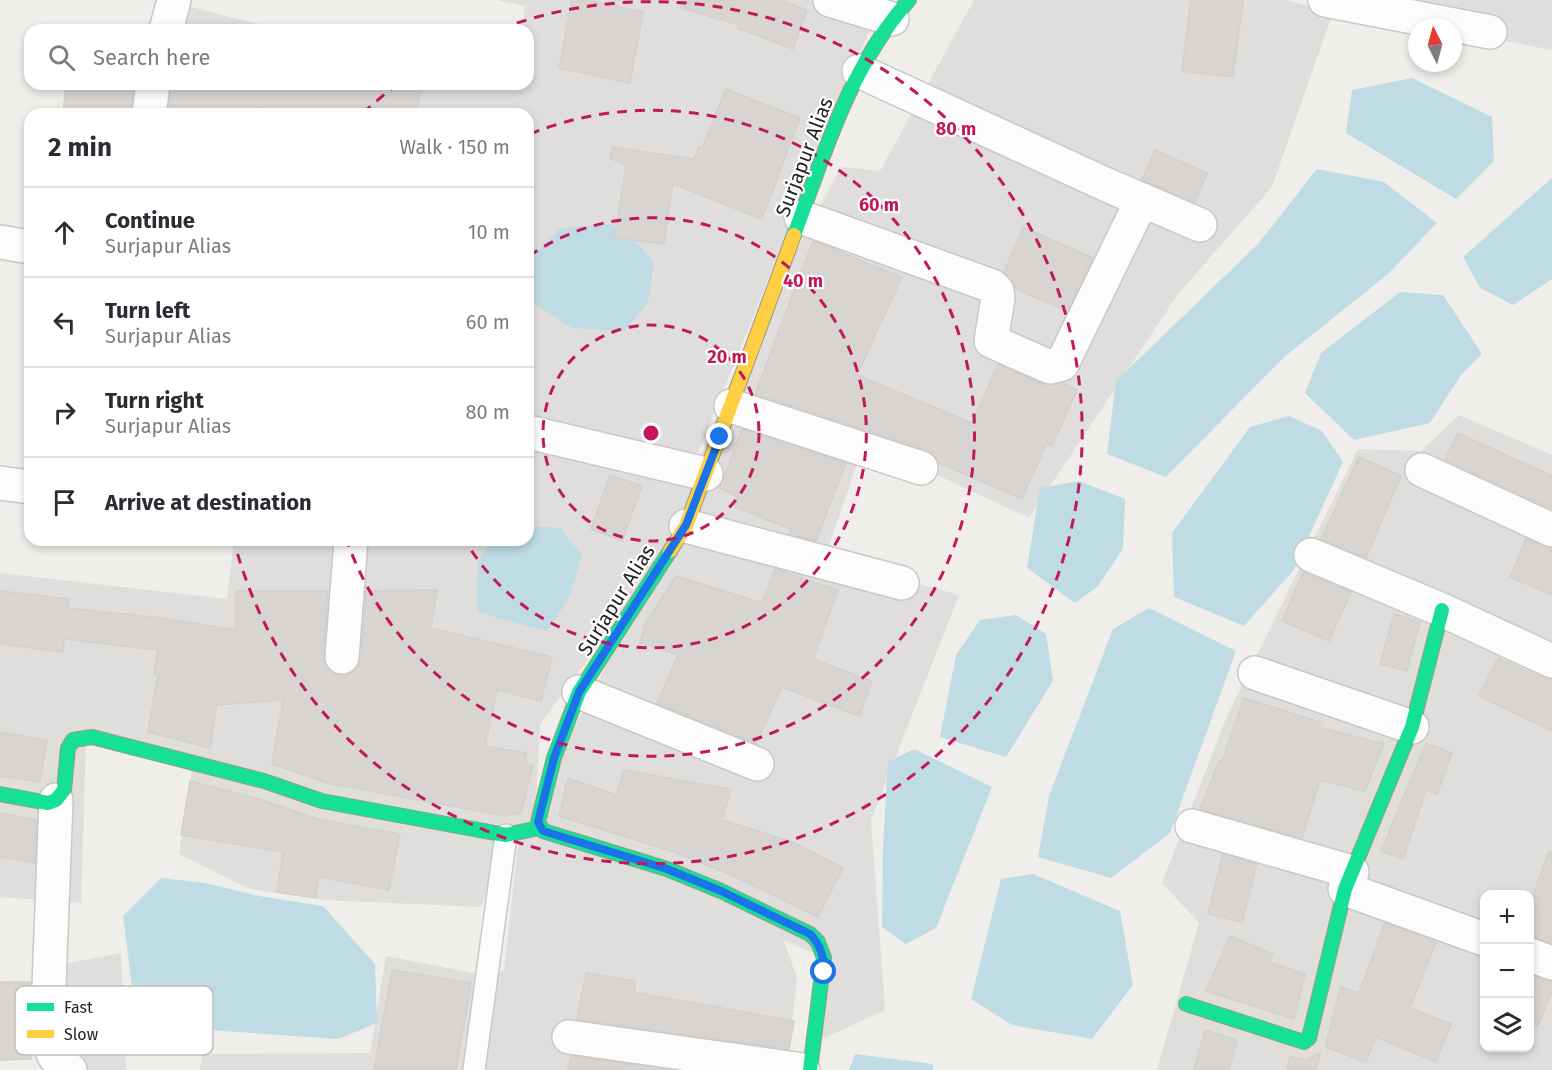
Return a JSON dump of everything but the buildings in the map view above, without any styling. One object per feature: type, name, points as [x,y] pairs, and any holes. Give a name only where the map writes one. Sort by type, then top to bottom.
[{"type":"street","points":[[168,24],[174,0]]},
{"type":"street","points":[[830,0],[901,9]]},
{"type":"street","points":[[1325,0],[1490,32]]},
{"type":"street","name":"Surjapur Alias","points":[[539,828],[538,822],[554,758],[579,692],[686,525],[801,217],[860,70],[901,9]]},
{"type":"street","points":[[860,70],[1200,225]]},
{"type":"street","points":[[150,108],[152,90]]},
{"type":"street","points":[[801,217],[992,286],[999,298],[991,341],[1050,367],[1062,364],[1142,200]]},
{"type":"street","points":[[0,242],[24,246]]},
{"type":"street","points":[[731,406],[921,468]]},
{"type":"street","points":[[534,433],[706,474]]},
{"type":"street","points":[[1422,470],[1552,530]]},
{"type":"street","points":[[0,483],[24,486]]},
{"type":"street","points":[[686,525],[902,583]]},
{"type":"street","points":[[342,657],[351,546]]},
{"type":"street","points":[[1311,555],[1442,610],[1552,661]]},
{"type":"street","points":[[1186,1004],[1304,1042],[1310,1038],[1348,881],[1412,727],[1442,610]]},
{"type":"street","points":[[1255,673],[1412,727]]},
{"type":"street","points":[[579,692],[757,764]]},
{"type":"street","points":[[49,986],[56,800],[64,790],[68,748],[73,741],[92,737],[264,781],[322,801],[507,835],[539,828],[667,869],[721,891],[810,934],[818,942],[824,958],[810,1070]]},
{"type":"street","points":[[0,795],[48,802],[56,800]]},
{"type":"street","points":[[1192,826],[1348,881],[1480,937]]},
{"type":"street","points":[[1534,956],[1552,963]]},
{"type":"street","points":[[569,1037],[803,1070]]},
{"type":"street","points":[[52,1055],[70,1070]]},
{"type":"lane","points":[[474,1070],[507,835]]},
{"type":"shaded area","points":[[164,0],[257,24],[158,24]]},
{"type":"shaded area","points":[[497,0],[812,0],[872,24],[698,453],[534,424],[534,108],[147,108],[149,90],[534,90],[534,24],[523,24],[525,6]]},
{"type":"shaded area","points":[[974,0],[1286,0],[1333,12],[1272,187],[1178,294],[1029,518],[865,441],[825,557],[959,595],[871,820],[885,1010],[812,1044],[821,956],[784,941],[797,978],[787,1070],[200,1070],[202,1055],[370,1053],[386,956],[473,973],[504,971],[518,844],[524,832],[501,850],[481,907],[323,900],[250,889],[179,854],[194,757],[86,740],[81,903],[0,897],[0,573],[227,599],[233,546],[534,546],[534,438],[693,475],[742,353],[841,167],[880,171]],"holes":[[[656,567],[536,803],[540,724]]]},
{"type":"shaded area","points":[[1306,0],[1552,0],[1552,48],[1551,50],[1462,32],[1462,18],[1408,18],[1408,21]]},
{"type":"shaded area","points":[[1459,415],[1552,455],[1552,1070],[1157,1070],[1199,923],[1162,883],[1227,716],[1358,449],[1421,451]]},
{"type":"shaded area","points":[[121,953],[122,986],[38,986],[37,969]]},
{"type":"shaded area","points":[[42,1055],[125,1055],[126,1070],[43,1070]]},
{"type":"water","points":[[1412,78],[1492,117],[1494,161],[1456,199],[1346,133],[1352,90]]},
{"type":"water","points":[[1317,169],[1384,182],[1437,223],[1388,274],[1283,358],[1166,477],[1107,454],[1116,381],[1258,244]]},
{"type":"water","points":[[1552,178],[1552,279],[1513,305],[1480,288],[1463,257]]},
{"type":"water","points":[[612,224],[628,232],[654,263],[648,303],[624,331],[572,328],[534,303],[534,254],[561,228]]},
{"type":"water","points":[[1400,292],[1443,295],[1482,354],[1461,375],[1430,423],[1354,440],[1305,393],[1321,353]]},
{"type":"water","points":[[1289,416],[1322,431],[1343,462],[1293,571],[1244,626],[1174,597],[1172,533],[1250,427]]},
{"type":"water","points":[[1079,481],[1125,499],[1123,549],[1097,587],[1075,603],[1027,568],[1040,488]]},
{"type":"water","points":[[534,526],[560,528],[582,555],[569,598],[547,631],[477,612],[478,562],[487,546],[534,546]]},
{"type":"water","points":[[1149,608],[1236,651],[1170,833],[1111,878],[1038,857],[1049,796],[1113,629]]},
{"type":"water","points":[[1016,615],[1046,634],[1053,681],[1006,757],[940,737],[956,655],[980,620]]},
{"type":"water","points":[[914,749],[992,787],[936,928],[906,944],[882,927],[883,847],[888,762]]},
{"type":"water","points":[[1033,874],[1120,911],[1133,985],[1092,1039],[1012,1025],[971,999],[1001,879]]},
{"type":"water","points":[[161,878],[205,883],[259,896],[323,906],[375,964],[377,1023],[338,1039],[213,1030],[213,986],[132,986],[123,916]]},
{"type":"water","points":[[855,1054],[933,1064],[933,1070],[849,1070]]},
{"type":"traffic: fast","points":[[794,235],[828,142],[855,82],[870,53],[909,0]]},
{"type":"traffic: fast","points":[[670,551],[579,692],[554,758],[538,822],[543,831],[667,869],[721,891],[810,934],[818,942],[824,958],[810,1070]]},
{"type":"traffic: fast","points":[[1186,1004],[1304,1042],[1309,1038],[1345,889],[1412,727],[1442,610]]},
{"type":"traffic: fast","points":[[0,794],[48,803],[56,800],[64,790],[68,748],[73,740],[92,737],[264,781],[322,801],[506,835],[539,828]]},
{"type":"traffic: slow","points":[[670,551],[686,526],[794,235]]},
{"type":"route","points":[[720,437],[686,525],[579,692],[554,758],[538,822],[539,828],[667,869],[721,891],[810,934],[818,942],[824,958],[824,972]]}]
